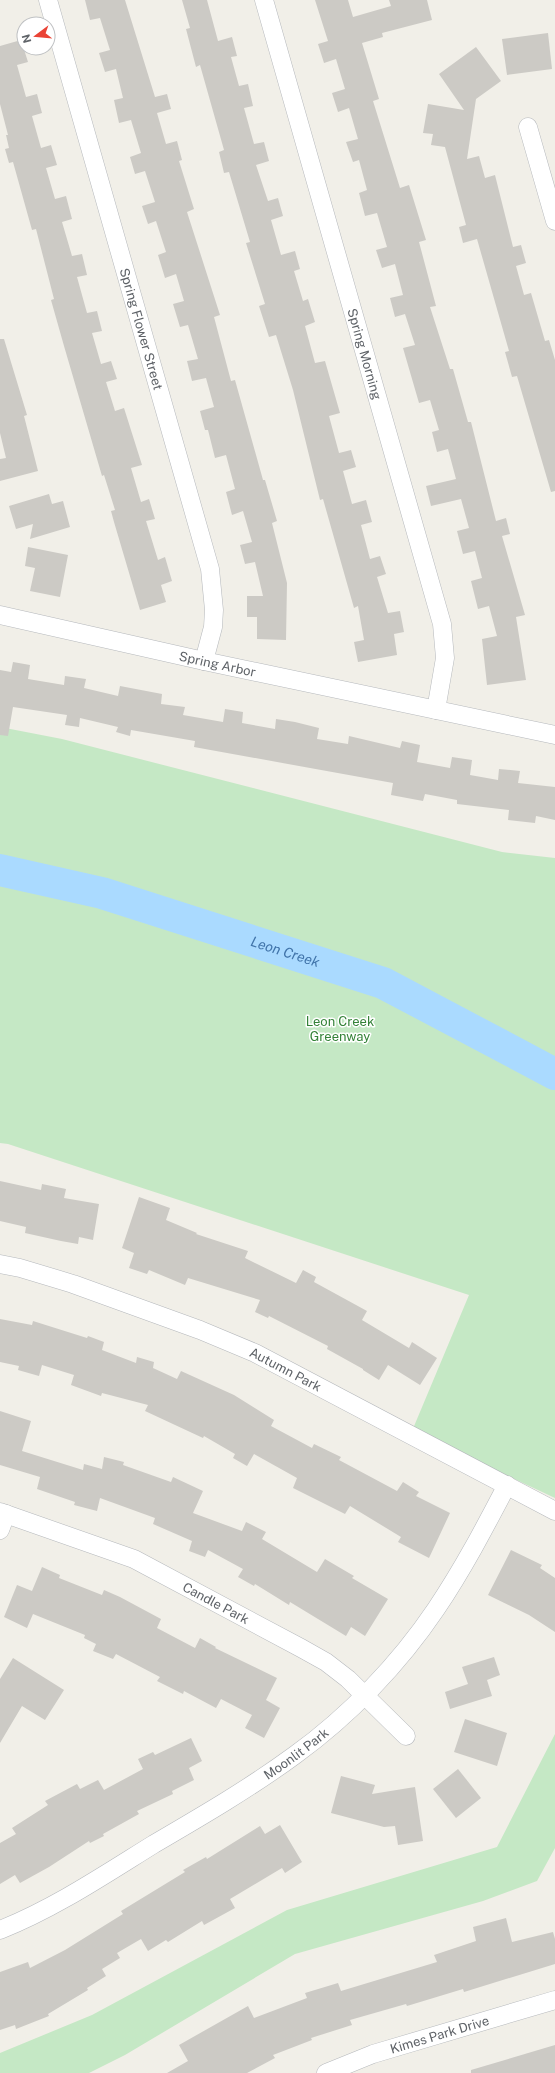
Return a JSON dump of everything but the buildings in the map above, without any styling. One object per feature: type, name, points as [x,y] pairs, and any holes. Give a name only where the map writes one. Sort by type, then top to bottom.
[{"type":"street","name":"Spring Flower Street","points":[[48,0],[210,569],[214,610],[213,626],[204,661]]},
{"type":"street","name":"Spring Morning","points":[[264,0],[442,624],[445,658],[436,710]]},
{"type":"street","points":[[528,127],[555,221]]},
{"type":"street","name":"Spring Arbor","points":[[0,615],[204,661],[555,734]]},
{"type":"street","name":"Autumn Park","points":[[0,1264],[20,1268],[73,1284],[200,1330],[255,1353],[555,1511]]},
{"type":"street","name":"Moonlit Park","points":[[0,1930],[60,1901],[240,1793],[296,1755],[348,1711],[395,1663],[436,1609],[472,1552],[507,1485]]},
{"type":"street","name":"Candle Park","points":[[2,1519],[134,1559],[301,1648],[331,1666],[364,1694],[406,1736]]},
{"type":"street","name":"Kimes Park Drive","points":[[326,2073],[373,2054],[555,2000]]},
{"type":"green space","name":"Leon Creek Greenway","points":[[0,727],[62,739],[502,852],[555,858],[555,1498],[412,1431],[469,1295],[8,1144],[0,1143]]},
{"type":"green space","points":[[555,1734],[555,1848],[537,1881],[483,1901],[295,1954],[125,2055],[89,2073],[0,2073],[0,2053],[92,2015],[287,1910],[497,1847]]},
{"type":"waterway","name":"Leon Creek","points":[[0,870],[102,893],[383,983],[555,1074]]}]
